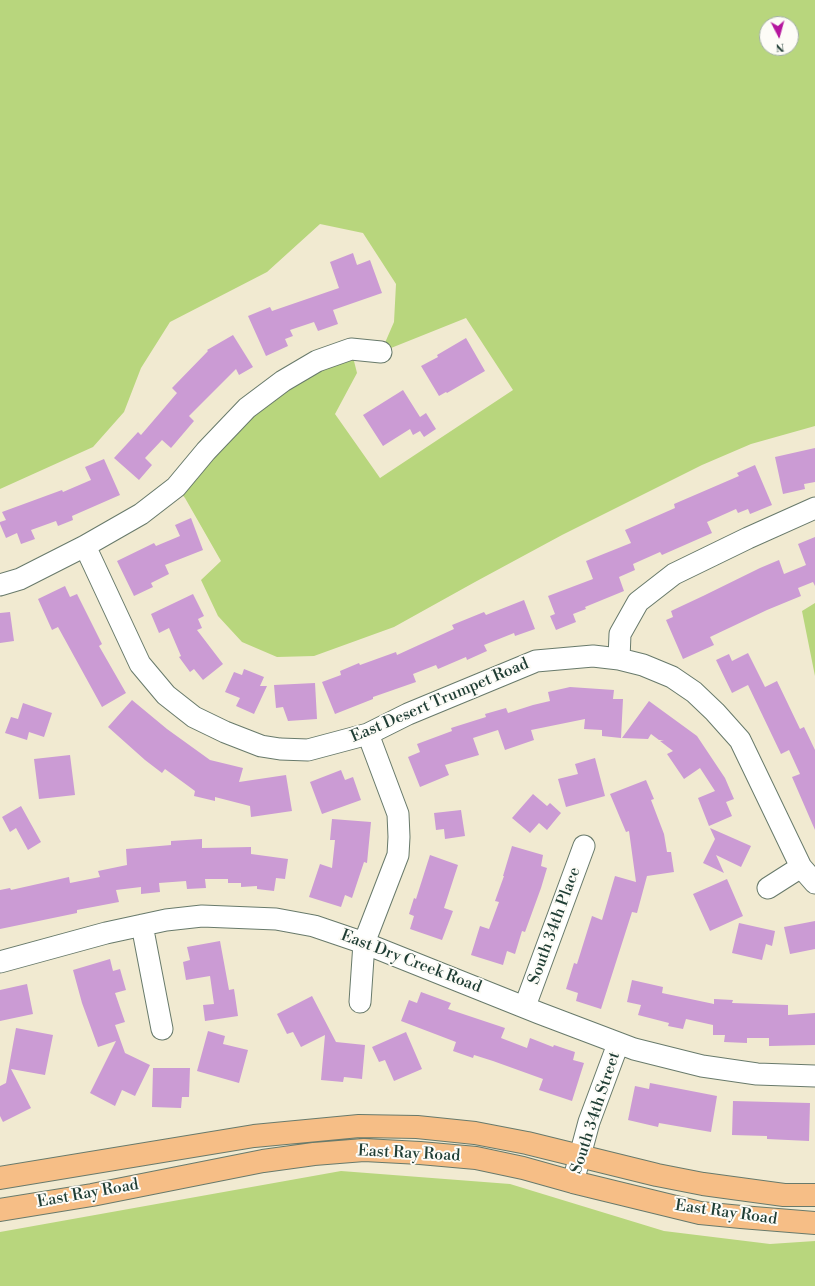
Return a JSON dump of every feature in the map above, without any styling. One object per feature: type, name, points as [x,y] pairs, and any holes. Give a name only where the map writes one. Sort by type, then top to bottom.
[{"type":"main road","name":"East Ray Road","points":[[0,1178],[254,1136],[359,1126],[417,1127],[476,1133],[527,1143],[657,1176],[703,1184],[784,1195],[815,1195]]},
{"type":"main road","name":"East Ray Road","points":[[0,1210],[92,1195],[263,1161],[314,1154],[364,1150],[476,1158],[523,1168],[573,1182],[700,1213],[741,1218],[815,1222]]},
{"type":"street","points":[[0,584],[20,579],[85,546],[141,514],[176,487],[206,451],[247,408],[283,381],[317,361],[352,349],[381,352]]},
{"type":"street","points":[[619,659],[620,634],[638,602],[662,583],[681,571],[748,538],[815,508]]},
{"type":"street","name":"East Desert Trumpet Road","points":[[85,546],[140,664],[166,695],[194,717],[225,732],[261,746],[280,749],[308,750],[368,734],[408,714],[536,661],[593,656],[619,659],[643,665],[672,677],[694,692],[715,712],[740,740],[801,867],[815,883]]},
{"type":"street","points":[[360,1002],[364,942],[398,855],[399,837],[398,814],[368,734]]},
{"type":"street","name":"South 34th Place","points":[[525,1006],[584,846]]},
{"type":"street","points":[[768,888],[801,867]]},
{"type":"street","name":"East Dry Creek Road","points":[[0,962],[106,933],[142,925],[202,916],[276,919],[314,926],[364,942],[618,1044],[634,1049],[702,1066],[757,1074],[815,1076]]},
{"type":"street","points":[[142,925],[162,1029]]},
{"type":"street","name":"South 34th Street","points":[[573,1182],[590,1122],[618,1044]]},
{"type":"green space","points":[[0,0],[815,0],[815,426],[751,444],[702,465],[562,535],[394,627],[314,656],[277,657],[242,642],[218,616],[201,580],[221,561],[185,498],[176,487],[247,408],[351,349],[357,373],[335,414],[380,478],[513,390],[466,318],[381,352],[394,322],[396,284],[363,233],[320,224],[267,272],[170,322],[141,368],[124,412],[93,447],[0,489]]},
{"type":"green space","points":[[815,603],[815,676],[802,611]]},
{"type":"green space","points":[[341,1171],[510,1184],[664,1231],[770,1244],[815,1241],[815,1286],[0,1286],[0,1232]]},
{"type":"building","points":[[353,253],[357,265],[370,260],[382,293],[333,310],[338,324],[318,331],[314,322],[290,330],[293,336],[285,339],[288,346],[266,356],[248,316],[270,307],[272,311],[339,288],[330,262]]},
{"type":"building","points":[[233,335],[253,367],[239,375],[236,369],[189,416],[194,421],[171,448],[162,440],[145,458],[152,465],[139,480],[114,458],[138,432],[141,435],[177,393],[172,388],[208,351],[207,350]]},
{"type":"building","points":[[466,338],[485,371],[439,396],[421,366],[438,357],[437,355]]},
{"type":"building","points":[[403,390],[420,417],[426,413],[436,429],[424,437],[420,431],[413,435],[410,429],[383,446],[363,415]]},
{"type":"building","points":[[815,448],[815,482],[804,484],[805,489],[783,494],[775,457]]},
{"type":"building","points":[[104,459],[120,495],[72,516],[73,520],[58,526],[56,521],[31,530],[35,539],[21,544],[17,533],[6,538],[0,524],[0,522],[6,520],[2,512],[62,490],[63,492],[91,480],[85,467]]},
{"type":"building","points":[[755,465],[772,505],[750,514],[748,509],[738,513],[736,509],[707,522],[712,533],[662,555],[660,552],[633,564],[635,570],[619,577],[624,591],[585,607],[586,609],[573,614],[576,622],[556,630],[550,616],[555,614],[548,596],[593,579],[586,561],[631,543],[625,530],[675,508],[674,504],[739,476],[737,473]]},
{"type":"building","points":[[191,518],[203,550],[165,565],[169,574],[151,583],[153,587],[134,596],[117,561],[154,543],[156,546],[180,536],[175,525]]},
{"type":"building","points":[[815,537],[815,586],[813,582],[798,588],[801,596],[767,610],[710,637],[714,645],[683,659],[666,620],[673,617],[671,611],[779,560],[784,574],[806,565],[798,544]]},
{"type":"building","points":[[65,586],[70,597],[77,594],[102,644],[99,646],[126,693],[102,707],[58,627],[52,630],[38,599]]},
{"type":"building","points":[[193,594],[204,616],[198,619],[202,628],[197,630],[223,664],[203,680],[194,669],[190,672],[179,657],[181,656],[169,628],[159,633],[151,614]]},
{"type":"building","points":[[524,600],[535,629],[515,636],[514,633],[484,645],[487,651],[467,660],[466,657],[438,669],[436,665],[413,674],[416,682],[373,697],[373,699],[335,714],[322,682],[341,675],[340,671],[359,663],[360,665],[396,652],[397,655],[454,629],[452,625],[484,612],[486,615]]},
{"type":"building","points":[[10,612],[14,641],[0,643],[0,613]]},
{"type":"building","points":[[748,653],[765,687],[777,681],[800,729],[804,727],[815,750],[815,830],[792,777],[800,774],[789,750],[781,754],[748,685],[732,693],[716,660],[729,654],[732,661]]},
{"type":"building","points":[[244,669],[264,677],[260,686],[267,686],[254,714],[236,706],[240,698],[225,692],[234,672],[242,675]]},
{"type":"building","points":[[315,683],[317,719],[288,721],[283,707],[276,708],[274,685]]},
{"type":"building","points":[[570,687],[614,690],[613,699],[623,699],[621,738],[602,736],[602,730],[584,729],[585,719],[531,730],[534,740],[505,750],[498,730],[473,738],[479,755],[445,765],[449,775],[420,787],[408,757],[420,752],[417,744],[452,731],[451,728],[486,717],[485,714],[506,708],[508,713],[550,701],[548,692]]},
{"type":"building","points":[[132,700],[167,729],[210,760],[243,768],[239,782],[286,775],[292,811],[251,817],[250,806],[215,797],[215,801],[194,796],[195,791],[165,769],[162,773],[108,727]]},
{"type":"building","points":[[649,701],[697,736],[725,778],[734,799],[726,802],[732,816],[709,826],[698,798],[715,791],[700,768],[684,779],[667,754],[673,751],[660,741],[664,740],[659,740],[651,734],[648,739],[622,738]]},
{"type":"building","points":[[23,703],[52,713],[44,737],[29,732],[27,740],[5,733],[11,717],[18,719]]},
{"type":"building","points":[[70,755],[75,795],[39,799],[34,759]]},
{"type":"building","points":[[595,758],[605,796],[566,807],[558,779],[578,774],[575,764]]},
{"type":"building","points":[[341,770],[345,780],[353,777],[361,800],[322,814],[310,782]]},
{"type":"building","points":[[646,780],[654,799],[651,800],[664,834],[667,852],[671,852],[674,872],[647,876],[637,913],[632,912],[601,1009],[576,1001],[578,993],[566,989],[574,963],[577,964],[592,916],[602,920],[615,876],[636,882],[629,831],[626,832],[610,794]]},
{"type":"building","points":[[533,794],[547,806],[550,803],[561,813],[547,830],[539,823],[530,833],[512,818]]},
{"type":"building","points":[[21,806],[41,842],[28,850],[16,828],[10,832],[2,817]]},
{"type":"building","points":[[461,810],[465,836],[445,839],[444,829],[436,830],[434,813]]},
{"type":"building","points":[[332,819],[371,822],[367,863],[364,862],[352,898],[345,895],[341,907],[309,897],[320,864],[332,868],[335,840],[330,840]]},
{"type":"building","points":[[710,828],[751,846],[741,867],[716,855],[724,873],[703,863],[715,839]]},
{"type":"building","points":[[202,839],[202,848],[251,847],[251,854],[288,859],[285,879],[276,878],[274,891],[257,889],[257,886],[241,887],[241,883],[228,883],[228,879],[205,879],[206,888],[187,889],[186,881],[159,883],[160,892],[141,894],[141,887],[116,890],[119,902],[77,910],[77,913],[0,929],[0,890],[10,888],[11,890],[69,877],[70,883],[100,877],[98,871],[127,865],[126,849],[171,845],[171,841]]},
{"type":"building","points":[[512,846],[543,855],[541,866],[547,868],[525,932],[522,931],[515,954],[507,951],[503,965],[471,955],[480,926],[489,929],[499,902],[495,901],[504,876]]},
{"type":"building","points":[[430,855],[458,865],[444,908],[453,911],[442,940],[410,929],[414,916],[409,914],[414,898],[416,899]]},
{"type":"building","points":[[727,879],[743,916],[710,931],[693,894]]},
{"type":"building","points":[[815,921],[815,949],[790,954],[784,927]]},
{"type":"building","points":[[739,923],[775,931],[772,946],[766,944],[762,960],[732,953]]},
{"type":"building","points":[[220,941],[229,990],[234,989],[238,1016],[205,1021],[203,1005],[214,1004],[210,976],[186,980],[183,962],[190,960],[187,947]]},
{"type":"building","points":[[110,959],[113,971],[120,969],[126,990],[115,993],[125,1022],[115,1025],[125,1053],[150,1065],[135,1096],[122,1090],[115,1106],[90,1093],[116,1041],[98,1047],[82,1003],[73,970]]},
{"type":"building","points":[[632,980],[663,987],[662,993],[714,1004],[714,999],[733,1000],[732,1003],[788,1005],[788,1015],[815,1013],[815,1045],[769,1046],[769,1038],[747,1038],[747,1043],[724,1042],[725,1035],[713,1035],[713,1025],[686,1019],[683,1029],[668,1026],[669,1023],[638,1015],[641,1005],[627,1002]]},
{"type":"building","points":[[27,984],[33,1014],[0,1021],[0,990]]},
{"type":"building","points":[[421,992],[451,1003],[448,1009],[505,1028],[501,1038],[527,1048],[530,1038],[553,1047],[554,1045],[575,1052],[573,1060],[584,1063],[572,1101],[539,1090],[543,1079],[474,1055],[473,1058],[453,1051],[456,1042],[401,1021],[409,1000],[417,1003]]},
{"type":"building","points":[[312,996],[336,1042],[365,1045],[362,1079],[344,1077],[343,1082],[321,1080],[325,1035],[301,1047],[293,1032],[287,1034],[277,1014]]},
{"type":"building","points":[[16,1028],[53,1035],[45,1075],[11,1069],[31,1108],[3,1122],[0,1116],[0,1086],[6,1083]]},
{"type":"building","points":[[208,1031],[225,1036],[223,1044],[248,1050],[239,1083],[197,1071]]},
{"type":"building","points":[[406,1032],[422,1069],[394,1081],[385,1060],[379,1062],[372,1047]]},
{"type":"building","points":[[153,1068],[190,1068],[189,1097],[182,1097],[181,1108],[152,1107]]},
{"type":"building","points":[[650,1083],[717,1096],[711,1132],[659,1123],[658,1127],[628,1120],[635,1086],[649,1089]]},
{"type":"building","points":[[733,1101],[810,1103],[809,1141],[767,1139],[767,1136],[732,1135]]}]
